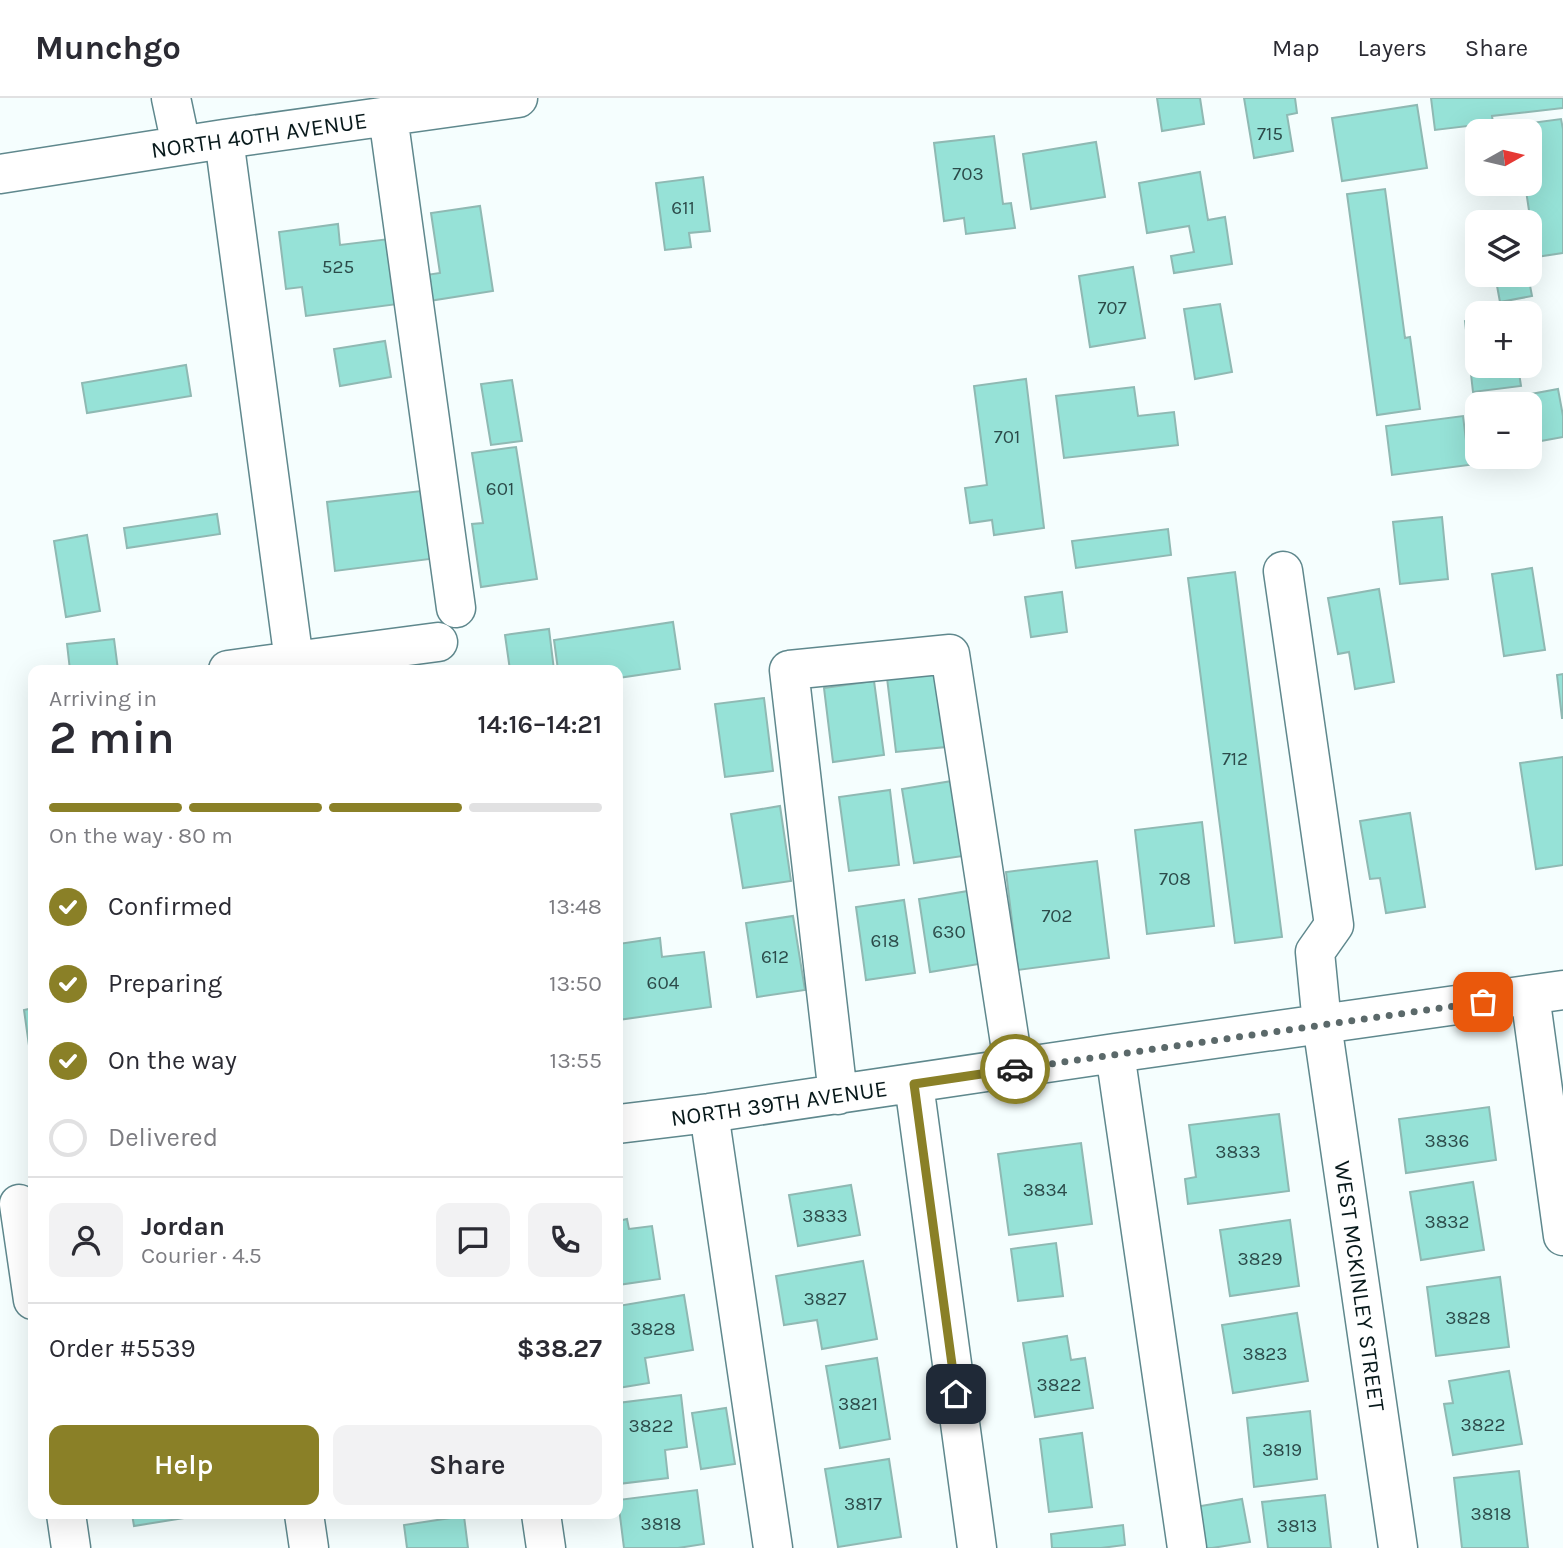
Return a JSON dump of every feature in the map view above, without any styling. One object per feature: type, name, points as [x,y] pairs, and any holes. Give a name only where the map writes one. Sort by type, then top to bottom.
[{"type":"street","points":[[171,98],[181,145]]},
{"type":"street","name":"NORTH 40TH AVENUE","points":[[0,174],[181,145],[518,98]]},
{"type":"street","points":[[387,116],[456,608]]},
{"type":"street","points":[[224,139],[294,661]]},
{"type":"street","name":"WEST MCKINLEY STREET","points":[[1283,571],[1334,925],[1315,952],[1322,1024],[1398,1548]]},
{"type":"street","points":[[265,665],[438,642]]},
{"type":"street","points":[[838,1095],[789,670],[950,654],[1014,1069]]},
{"type":"street","points":[[1546,993],[1563,1236]]},
{"type":"street","name":"NORTH 39TH AVENUE","points":[[623,1123],[1546,993]]},
{"type":"street","points":[[1115,1053],[1188,1548]]},
{"type":"street","points":[[914,1084],[977,1548]]},
{"type":"street","points":[[709,1113],[773,1548]]},
{"type":"street","points":[[17,1205],[28,1270]]},
{"type":"street","points":[[67,1519],[71,1548]]},
{"type":"street","points":[[305,1519],[309,1548]]},
{"type":"street","points":[[542,1519],[546,1548]]},
{"type":"building","points":[[1157,98],[1200,98],[1204,124],[1162,131]]},
{"type":"building","points":[[1244,98],[1295,98],[1297,113],[1287,115],[1293,151],[1254,158]]},
{"type":"building","points":[[1431,98],[1563,98],[1563,108],[1492,116],[1492,119],[1465,119],[1465,126],[1435,130]]},
{"type":"building","points":[[1417,105],[1427,168],[1342,181],[1332,118]]},
{"type":"building","points":[[1561,119],[1563,129],[1563,253],[1542,256],[1542,210],[1529,210],[1527,196],[1542,196],[1542,122]]},
{"type":"building","points":[[994,136],[1003,204],[1011,203],[1015,228],[966,234],[964,218],[944,221],[934,143]]},
{"type":"building","points":[[1096,142],[1105,197],[1031,209],[1023,154]]},
{"type":"building","points":[[1200,172],[1208,220],[1225,217],[1232,264],[1174,273],[1171,256],[1194,252],[1189,226],[1147,233],[1139,183]]},
{"type":"building","points":[[703,177],[710,231],[689,233],[691,247],[665,250],[656,183]]},
{"type":"building","points":[[1385,189],[1405,338],[1410,337],[1420,409],[1377,415],[1347,194]]},
{"type":"building","points":[[480,206],[493,291],[429,301],[426,275],[440,273],[431,213]]},
{"type":"building","points":[[338,224],[340,245],[389,239],[398,304],[306,316],[302,287],[286,289],[279,232]]},
{"type":"building","points":[[1133,267],[1145,338],[1090,347],[1079,276]]},
{"type":"building","points":[[1497,287],[1530,287],[1532,296],[1500,301]]},
{"type":"building","points":[[1220,304],[1232,372],[1195,379],[1184,309]]},
{"type":"building","points":[[385,341],[391,377],[340,386],[334,349]]},
{"type":"building","points":[[186,365],[191,396],[87,413],[82,383]]},
{"type":"building","points":[[1471,378],[1520,378],[1521,386],[1473,392]]},
{"type":"building","points":[[1026,379],[1044,528],[994,535],[992,520],[970,523],[965,488],[987,485],[974,386]]},
{"type":"building","points":[[512,380],[522,441],[491,445],[481,384]]},
{"type":"building","points":[[1134,387],[1138,416],[1174,412],[1178,445],[1064,458],[1056,396]]},
{"type":"building","points":[[1558,389],[1563,416],[1563,437],[1542,441],[1542,392]]},
{"type":"building","points":[[1463,416],[1465,466],[1392,475],[1386,426]]},
{"type":"building","points":[[516,447],[537,579],[481,587],[472,524],[483,523],[472,453]]},
{"type":"building","points":[[421,491],[430,559],[335,571],[327,502]]},
{"type":"building","points":[[217,514],[220,534],[127,548],[124,528]]},
{"type":"building","points":[[1442,517],[1448,579],[1400,584],[1393,522]]},
{"type":"building","points":[[1168,529],[1171,555],[1076,568],[1072,541]]},
{"type":"building","points":[[87,535],[100,611],[66,617],[54,541]]},
{"type":"building","points":[[1532,568],[1545,650],[1504,656],[1492,574]]},
{"type":"building","points":[[1235,572],[1282,937],[1235,943],[1188,578]]},
{"type":"building","points":[[1379,589],[1394,682],[1355,689],[1349,652],[1338,654],[1328,598]]},
{"type":"building","points":[[1062,592],[1067,632],[1031,637],[1025,597]]},
{"type":"building","points":[[673,622],[680,669],[623,677],[623,665],[557,665],[554,640]]},
{"type":"building","points":[[549,629],[553,665],[509,665],[505,635]]},
{"type":"building","points":[[114,639],[117,665],[69,665],[67,644]]},
{"type":"building","points":[[938,672],[946,747],[896,752],[887,678]]},
{"type":"building","points":[[1563,674],[1563,718],[1562,718],[1557,675]]},
{"type":"building","points":[[874,681],[884,755],[833,762],[824,688]]},
{"type":"building","points":[[764,698],[773,771],[725,777],[715,704]]},
{"type":"building","points":[[1563,757],[1563,865],[1536,869],[1520,763]]},
{"type":"building","points":[[952,781],[963,856],[914,863],[902,789]]},
{"type":"building","points":[[890,790],[899,865],[849,871],[839,797]]},
{"type":"building","points":[[780,806],[791,881],[743,888],[731,814]]},
{"type":"building","points":[[1410,813],[1425,907],[1386,913],[1380,878],[1370,879],[1360,821]]},
{"type":"building","points":[[1202,822],[1214,926],[1147,934],[1135,830]]},
{"type":"building","points":[[1097,861],[1109,958],[1018,970],[1006,872]]},
{"type":"building","points":[[968,891],[979,964],[930,972],[919,899]]},
{"type":"building","points":[[904,900],[915,973],[866,980],[856,907]]},
{"type":"building","points":[[793,916],[805,990],[757,997],[746,923]]},
{"type":"building","points":[[660,938],[662,957],[704,952],[711,1007],[623,1019],[623,943]]},
{"type":"building","points":[[28,1009],[28,1038],[24,1010]]},
{"type":"building","points":[[1489,1107],[1496,1160],[1406,1173],[1399,1119]]},
{"type":"building","points":[[1279,1114],[1289,1191],[1188,1204],[1185,1179],[1196,1177],[1189,1125]]},
{"type":"building","points":[[1081,1143],[1092,1224],[1009,1235],[998,1154]]},
{"type":"building","points":[[1473,1182],[1484,1250],[1421,1260],[1410,1192]]},
{"type":"building","points":[[851,1185],[860,1235],[798,1246],[789,1195]]},
{"type":"building","points":[[627,1219],[629,1229],[652,1226],[660,1279],[623,1284],[623,1220]]},
{"type":"building","points":[[1290,1220],[1299,1286],[1230,1296],[1220,1230]]},
{"type":"building","points":[[1056,1243],[1063,1296],[1018,1301],[1011,1249]]},
{"type":"building","points":[[863,1261],[877,1339],[822,1349],[817,1320],[784,1325],[776,1276]]},
{"type":"building","points":[[1500,1277],[1509,1347],[1436,1356],[1427,1287]]},
{"type":"building","points":[[684,1295],[693,1350],[645,1358],[649,1383],[623,1387],[623,1305]]},
{"type":"building","points":[[1297,1313],[1308,1381],[1233,1393],[1222,1325]]},
{"type":"building","points":[[1067,1336],[1071,1360],[1085,1358],[1093,1408],[1035,1417],[1023,1343]]},
{"type":"building","points":[[877,1358],[890,1439],[840,1448],[826,1366]]},
{"type":"building","points":[[1509,1371],[1522,1444],[1453,1455],[1444,1404],[1453,1403],[1449,1381]]},
{"type":"building","points":[[681,1395],[687,1447],[665,1450],[668,1478],[623,1483],[623,1402]]},
{"type":"building","points":[[726,1408],[735,1464],[701,1469],[692,1413]]},
{"type":"building","points":[[1310,1411],[1317,1479],[1254,1487],[1247,1418]]},
{"type":"building","points":[[1082,1433],[1092,1507],[1049,1512],[1040,1439]]},
{"type":"building","points":[[889,1459],[901,1537],[838,1547],[825,1469]]},
{"type":"building","points":[[1519,1471],[1528,1548],[1462,1548],[1454,1478]]},
{"type":"building","points":[[697,1490],[704,1544],[678,1548],[624,1548],[620,1519],[623,1519],[623,1499]]},
{"type":"building","points":[[1325,1495],[1331,1548],[1268,1548],[1262,1502]]},
{"type":"building","points":[[1242,1499],[1250,1542],[1202,1548],[1195,1507]]},
{"type":"building","points":[[133,1519],[178,1519],[134,1526]]},
{"type":"building","points":[[464,1519],[468,1548],[407,1548],[404,1525]]},
{"type":"building","points":[[1123,1525],[1125,1545],[1052,1548],[1051,1534]]},
{"type":"way so far","points":[[1015,1069],[1483,1002]]},
{"type":"route","points":[[956,1394],[914,1084],[1015,1069]]}]
